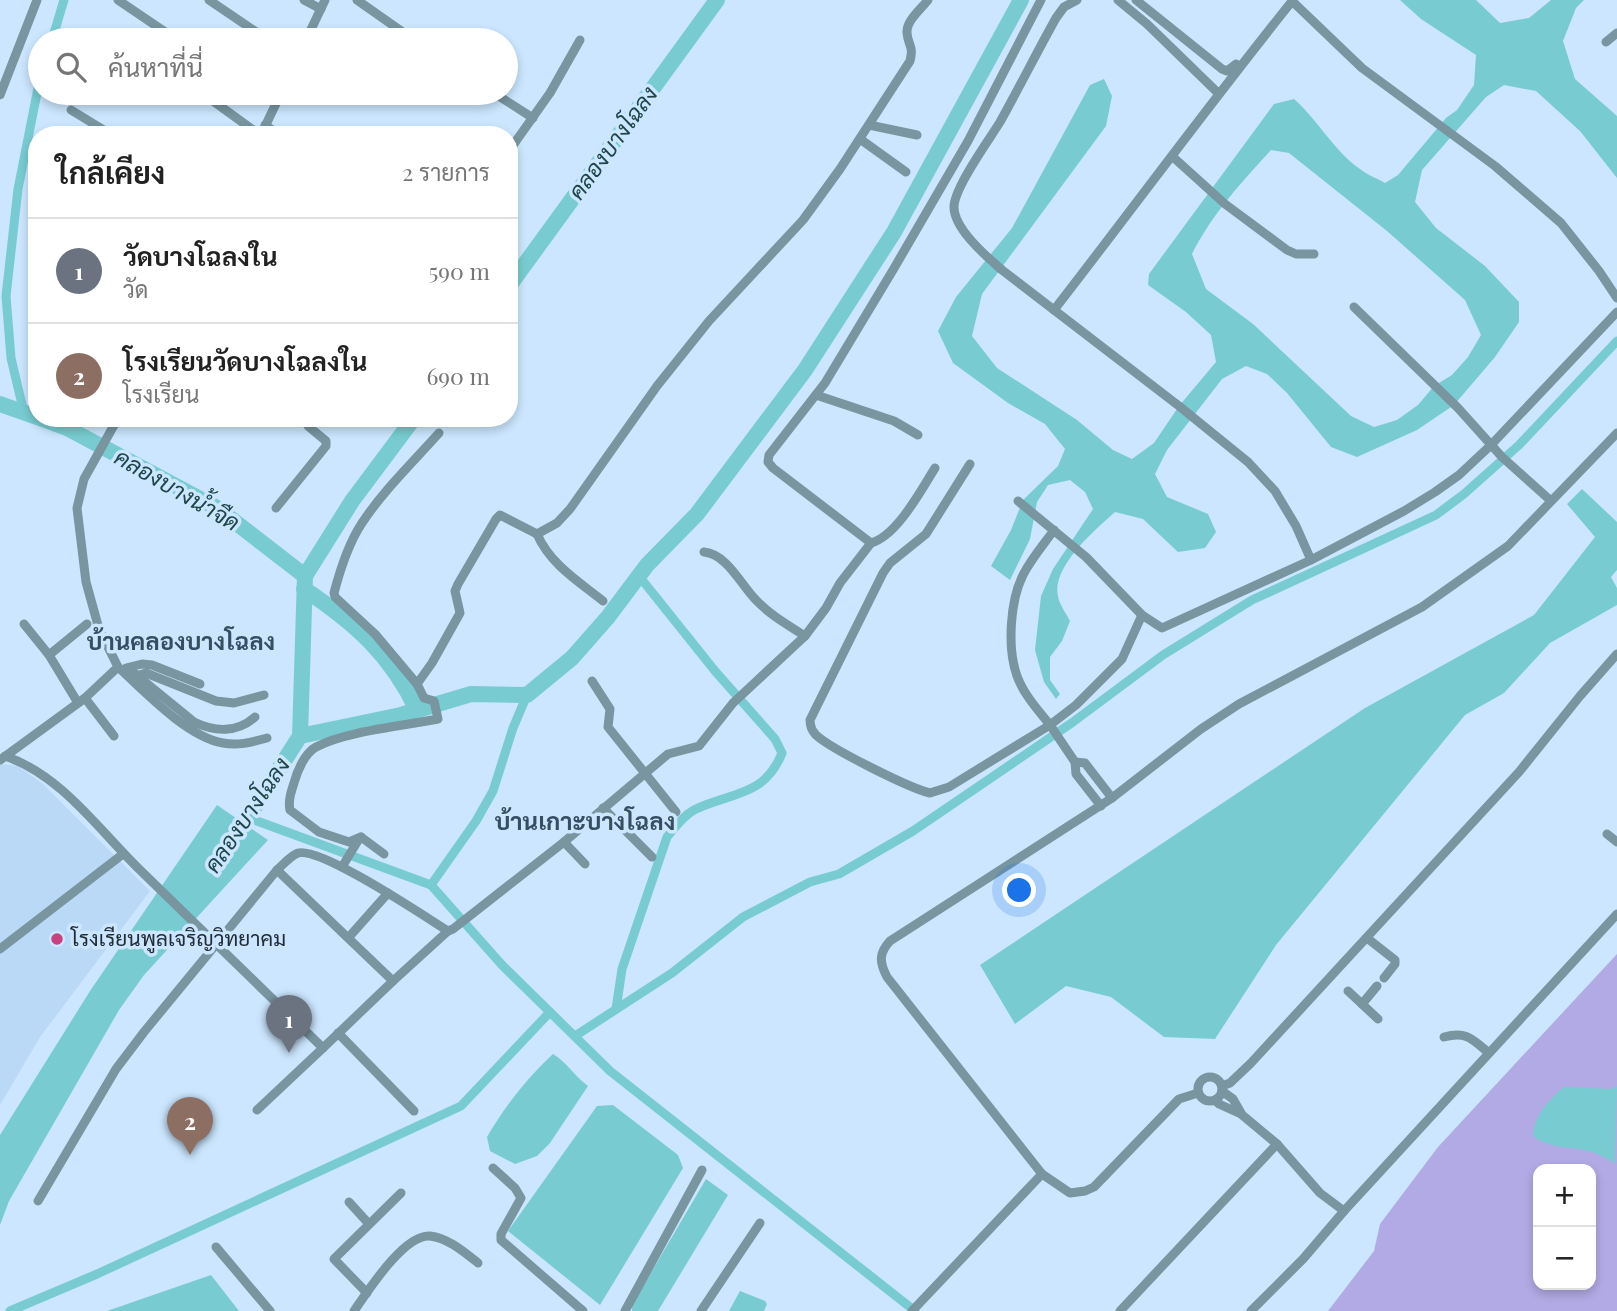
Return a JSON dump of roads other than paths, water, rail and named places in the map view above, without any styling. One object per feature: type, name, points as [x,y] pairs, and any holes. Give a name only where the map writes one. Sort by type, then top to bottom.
[{"type":"street","points":[[0,95],[37,0]]},
{"type":"street","points":[[117,0],[159,28]]},
{"type":"street","points":[[209,0],[250,28]]},
{"type":"street","points":[[303,0],[323,4],[312,28]]},
{"type":"street","points":[[357,0],[397,28]]},
{"type":"street","points":[[537,534],[558,523],[570,509],[657,386],[709,321],[803,220],[910,61],[912,51],[907,34],[908,27],[928,0]]},
{"type":"street","points":[[871,543],[773,468],[768,462],[769,455],[816,395],[968,141],[1041,0]]},
{"type":"street","points":[[1077,0],[1064,7],[1056,18],[956,197],[954,208],[958,224],[1002,270],[1248,462],[1275,491],[1296,526],[1311,560]]},
{"type":"street","points":[[1118,0],[1147,24],[1218,93]]},
{"type":"street","points":[[1136,0],[1227,71],[1233,68],[1285,0]]},
{"type":"street","points":[[1054,310],[1292,0],[1362,68],[1495,166],[1561,223],[1617,298]]},
{"type":"street","points":[[1606,42],[1617,33]]},
{"type":"street","points":[[518,139],[580,40]]},
{"type":"street","points":[[220,105],[253,126]]},
{"type":"street","points":[[265,126],[275,105]]},
{"type":"street","points":[[513,105],[533,118]]},
{"type":"street","points":[[71,110],[97,126]]},
{"type":"street","points":[[869,125],[917,135]]},
{"type":"street","points":[[860,139],[906,172]]},
{"type":"street","points":[[1173,157],[1225,204],[1291,253],[1314,254]]},
{"type":"street","points":[[1354,307],[1458,408],[1502,457],[1550,500]]},
{"type":"street","points":[[1018,501],[1086,557],[1142,615],[1157,626],[1167,627],[1311,560],[1435,492],[1459,475],[1491,445],[1617,312]]},
{"type":"street","points":[[816,395],[894,421],[918,435]]},
{"type":"street","points":[[113,427],[84,479],[77,508],[86,582],[99,629],[118,667],[175,717],[211,740],[240,744],[267,738]]},
{"type":"street","points":[[276,508],[326,446],[326,441],[309,427]]},
{"type":"street","points":[[360,838],[349,842],[319,832],[290,810],[288,804],[295,780],[315,747],[347,736],[438,719],[434,701],[424,698],[416,684],[375,634],[335,597],[334,593],[360,525],[439,433]]},
{"type":"street","points":[[1198,1093],[1179,1099],[1094,1187],[1070,1192],[1042,1174],[887,977],[881,954],[891,941],[1101,806],[1201,729],[1239,704],[1430,601],[1508,546],[1617,433]]},
{"type":"street","points":[[970,464],[926,534],[886,567],[810,720],[811,729],[818,736],[839,750],[930,793],[949,787],[1053,728],[1122,659],[1142,615]]},
{"type":"street","points":[[257,1110],[450,930],[564,842],[668,754],[699,746],[733,703],[805,636],[840,583],[871,543],[879,541],[892,530],[935,468]]},
{"type":"street","points":[[416,684],[432,663],[460,613],[455,591],[500,515],[537,534],[544,551],[603,601]]},
{"type":"street","points":[[1054,530],[1023,575],[1012,609],[1016,674],[1025,693],[1053,728],[1075,762],[1076,774],[1101,806]]},
{"type":"street","points":[[704,552],[716,555],[755,600],[775,617],[805,636]]},
{"type":"street","points":[[24,624],[82,700],[114,736]]},
{"type":"street","points":[[49,655],[87,624]]},
{"type":"street","points":[[1215,1100],[1222,1088],[1251,1062],[1519,772],[1617,654]]},
{"type":"street","points":[[133,672],[142,664],[152,665],[200,684]]},
{"type":"street","points":[[118,667],[146,673],[216,701],[234,703],[264,695]]},
{"type":"street","points":[[3,758],[82,700],[118,667]]},
{"type":"street","points":[[133,672],[194,722],[215,731],[245,725],[256,716]]},
{"type":"street","points":[[592,681],[610,709],[608,727],[676,812]]},
{"type":"street","points":[[3,758],[26,763],[65,793],[123,854],[323,1048]]},
{"type":"street","points":[[1075,762],[1085,763],[1112,798]]},
{"type":"street","points":[[603,808],[652,856]]},
{"type":"street","points":[[1607,834],[1617,842]]},
{"type":"street","points":[[360,838],[384,854]]},
{"type":"street","points":[[342,867],[360,838]]},
{"type":"street","points":[[564,842],[585,864]]},
{"type":"street","points":[[38,1201],[116,1069],[277,870],[296,854],[309,853],[342,867],[450,930]]},
{"type":"street","points":[[0,949],[123,854]]},
{"type":"street","points":[[277,870],[393,981]]},
{"type":"street","points":[[349,937],[388,893]]},
{"type":"street","points":[[1251,1311],[1303,1259],[1617,914]]},
{"type":"street","points":[[1367,938],[1395,960],[1384,978]]},
{"type":"street","points":[[1362,1004],[1377,986]]},
{"type":"street","points":[[1348,991],[1378,1019]]},
{"type":"street","points":[[338,1033],[414,1111]]},
{"type":"street","points":[[1444,1037],[1458,1033],[1467,1035],[1489,1053]]},
{"type":"street","points":[[1215,1100],[1206,1101],[1198,1093],[1198,1084],[1207,1077],[1214,1077],[1233,1099],[1241,1114]]},
{"type":"street","points":[[1215,1100],[1241,1114],[1277,1144],[1320,1193],[1344,1211]]},
{"type":"street","points":[[1120,1311],[1277,1144]]},
{"type":"street","points":[[493,1168],[515,1188],[521,1198],[501,1234],[501,1240],[583,1311]]},
{"type":"street","points":[[625,1311],[702,1170]]},
{"type":"street","points":[[912,1311],[1042,1174]]},
{"type":"street","points":[[367,1293],[334,1259],[401,1194]]},
{"type":"street","points":[[349,1202],[369,1224]]},
{"type":"street","points":[[701,1311],[760,1223]]},
{"type":"street","points":[[354,1311],[387,1266],[417,1237],[432,1236],[444,1240],[478,1263]]},
{"type":"street","points":[[216,1247],[270,1311]]},
{"type":"waterway","points":[[56,28],[64,0]]},
{"type":"waterway","name":"คลองบางโฉลง","points":[[518,274],[717,0]]},
{"type":"waterway","points":[[300,736],[401,715],[471,694],[527,695],[572,658],[608,617],[647,565],[697,514],[805,370],[894,232],[1021,0]]},
{"type":"waterway","points":[[30,126],[35,105]]},
{"type":"waterway","points":[[24,413],[11,358],[6,296],[18,189],[28,139]]},
{"type":"waterway","points":[[575,1036],[672,973],[743,917],[810,882],[839,874],[913,831],[1073,722],[1163,655],[1252,600],[1436,515],[1519,445],[1617,341]]},
{"type":"waterway","name":"คลองบางน้ำจืด","points":[[0,404],[28,414]]},
{"type":"waterway","name":"คลองบางน้ำจืด","points":[[64,427],[217,508],[305,576]]},
{"type":"waterway","name":"คลองบางโฉลง","points":[[233,841],[300,736],[305,576],[352,501],[407,427]]},
{"type":"waterway","points":[[616,1009],[622,969],[667,837],[694,810],[756,786],[775,768],[782,753],[775,739],[715,671],[639,576]]},
{"type":"waterway","points":[[304,589],[339,614],[369,641],[395,672],[417,710]]},
{"type":"waterway","points":[[431,885],[476,821],[493,791],[513,728],[527,695]]},
{"type":"waterway","points":[[249,818],[431,885],[502,965],[610,1071],[915,1311]]},
{"type":"waterway","points":[[10,1311],[97,1274],[461,1106],[550,1012]]},
{"type":"place","name":"โรงเรียนพูลเจริญวิทยาคม","points":[[57,939]]},
{"type":"place","name":"วัดบางโฉลงใน","points":[[289,1053]]},
{"type":"place","name":"โรงเรียนวัดบางโฉลงใน","points":[[190,1155]]},
{"type":"district","name":"บ้านคลองบางโฉลง","points":[[181,642]]},
{"type":"district","name":"บ้านเกาะบางโฉลง","points":[[585,822]]}]
